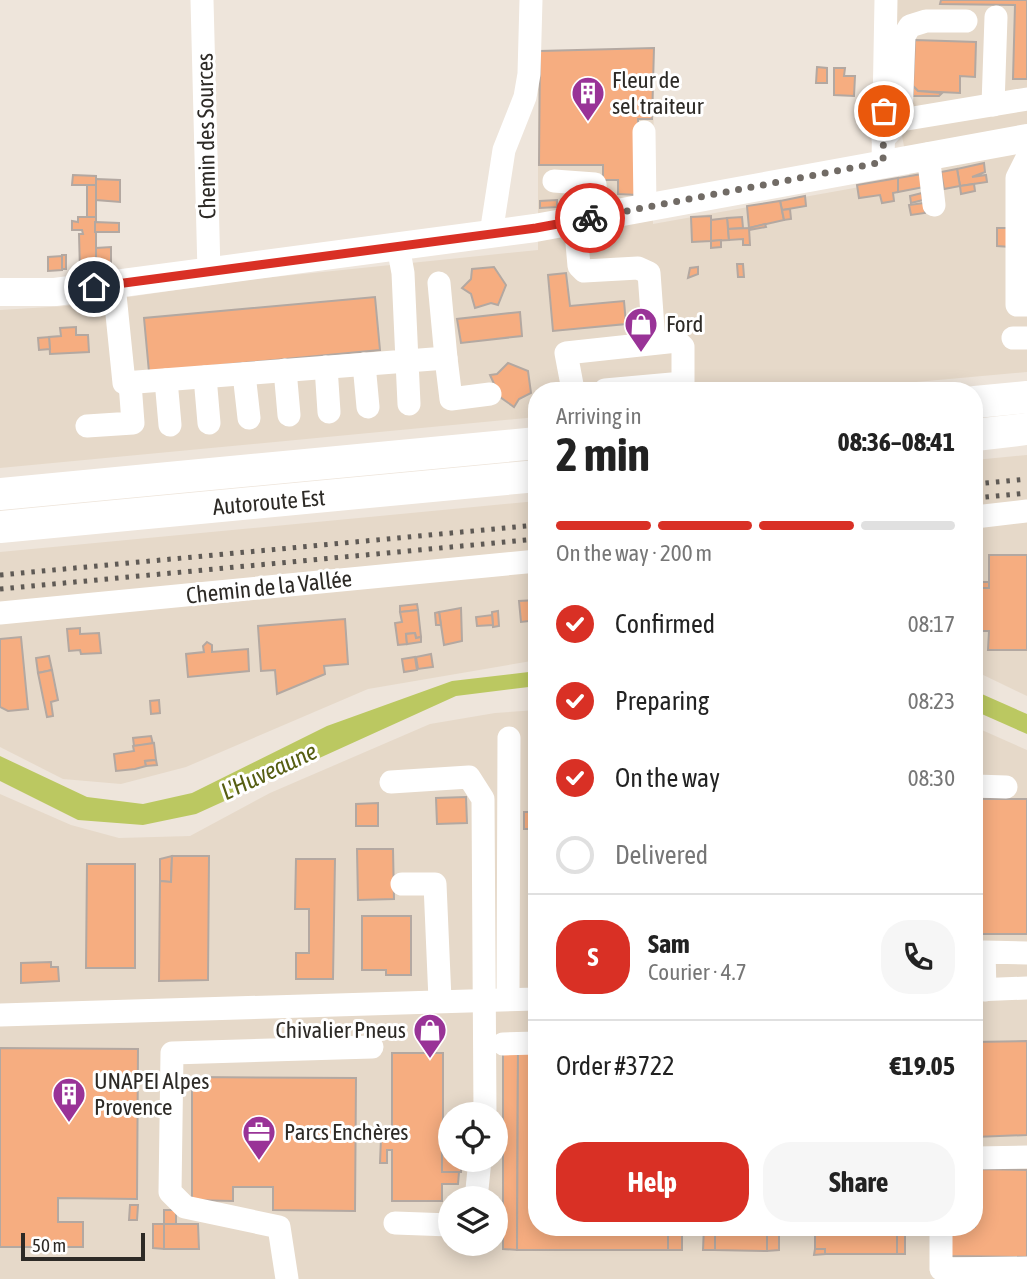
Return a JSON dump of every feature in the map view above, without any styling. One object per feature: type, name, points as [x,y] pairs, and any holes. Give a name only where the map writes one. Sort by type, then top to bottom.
[{"type":"highway","points":[[983,401],[1027,397]]},
{"type":"highway","points":[[983,434],[1027,429]]},
{"type":"highway","name":"Autoroute Est","points":[[0,494],[528,444]]},
{"type":"highway","name":"Autoroute Est","points":[[0,527],[528,477]]},
{"type":"main road","points":[[0,292],[55,292],[491,234],[645,207],[883,151],[928,154],[1027,138]]},
{"type":"street","name":"Chemin des Sources","points":[[202,0],[209,272]]},
{"type":"street","points":[[491,234],[505,149],[525,97],[529,74],[531,0]]},
{"type":"street","points":[[883,151],[886,0]]},
{"type":"street","points":[[993,105],[996,18]]},
{"type":"street","points":[[883,151],[901,120],[904,36],[911,26],[926,21],[966,21]]},
{"type":"street","points":[[901,120],[1027,99]]},
{"type":"street","points":[[644,132],[645,207]]},
{"type":"street","points":[[1027,138],[1027,145]]},
{"type":"street","points":[[928,154],[934,205]]},
{"type":"street","points":[[1027,158],[1017,178],[1017,305],[1027,305]]},
{"type":"street","points":[[554,181],[594,184],[579,266],[584,271],[638,268],[649,273],[654,342]]},
{"type":"street","points":[[398,246],[403,273],[409,404]]},
{"type":"street","points":[[439,283],[451,399],[490,394]]},
{"type":"street","points":[[114,285],[124,383],[446,358]]},
{"type":"street","points":[[571,382],[566,353],[677,341],[683,347],[684,382]]},
{"type":"street","points":[[365,364],[368,407]]},
{"type":"street","points":[[326,367],[329,412]]},
{"type":"street","points":[[285,370],[289,415]]},
{"type":"street","points":[[244,374],[249,418]]},
{"type":"street","points":[[205,377],[209,423]]},
{"type":"street","points":[[166,380],[170,425]]},
{"type":"street","points":[[87,426],[133,423],[130,383]]},
{"type":"street","points":[[983,515],[1027,511]]},
{"type":"street","name":"Chemin de la Vallée","points":[[0,614],[528,562]]},
{"type":"street","points":[[508,999],[509,738]]},
{"type":"street","points":[[391,782],[469,777],[483,799],[485,1102]]},
{"type":"street","points":[[983,786],[1006,787]]},
{"type":"street","points":[[402,884],[435,884],[440,1000]]},
{"type":"street","points":[[983,947],[1027,953]]},
{"type":"street","points":[[983,990],[1027,988]]},
{"type":"street","points":[[0,1014],[528,999]]},
{"type":"street","points":[[503,1044],[528,1043]]},
{"type":"street","points":[[287,1279],[279,1227],[185,1207],[170,1192],[173,1053],[372,1047]]},
{"type":"street","points":[[983,1158],[1027,1157]]},
{"type":"street","points":[[395,1223],[438,1225]]},
{"type":"street","points":[[941,1236],[941,1269],[1027,1268]]},
{"type":"shaded area","points":[[892,0],[1027,0],[1027,372],[916,382],[528,382],[528,418],[0,468],[0,310],[66,306],[253,279],[538,250],[538,51],[654,48],[653,224],[910,178],[902,136],[887,118]]},
{"type":"shaded area","points":[[1027,455],[1027,696],[983,675],[983,459]]},
{"type":"shaded area","points":[[528,502],[528,662],[368,689],[186,767],[121,784],[63,779],[0,747],[0,552]]},
{"type":"shaded area","points":[[528,711],[528,1236],[983,1236],[983,731],[1027,750],[1027,1279],[0,1279],[0,794],[71,825],[119,838],[190,836],[270,793],[430,724],[495,713]]},
{"type":"water","name":"L'Huveaune","points":[[528,672],[528,687],[456,696],[196,814],[143,825],[78,820],[0,781],[0,756],[87,797],[143,804],[192,793],[327,726],[452,681]]},
{"type":"water","points":[[983,695],[1027,714],[1027,734],[983,715]]},
{"type":"building","points":[[941,0],[1027,0],[1027,79],[1013,79],[1015,5],[940,4]]},
{"type":"building","points":[[915,40],[976,42],[975,77],[960,76],[960,93],[918,91],[913,86]]},
{"type":"building","name":"Fleur de sel traiteur","points":[[654,48],[652,119],[638,119],[638,195],[618,194],[618,180],[603,180],[603,165],[539,165],[540,51]]},
{"type":"building","points":[[817,67],[827,68],[827,83],[816,83]]},
{"type":"building","points":[[834,68],[845,68],[844,76],[855,76],[854,96],[834,95]]},
{"type":"building","points":[[913,86],[918,91],[942,93],[939,96],[913,96]]},
{"type":"building","points":[[984,163],[985,172],[972,177],[986,175],[987,182],[960,186],[957,169]]},
{"type":"building","points":[[957,169],[960,186],[944,189],[941,172]]},
{"type":"building","points":[[922,174],[924,187],[898,192],[898,178]]},
{"type":"building","points":[[73,175],[96,176],[96,185],[72,185]]},
{"type":"building","points":[[898,178],[898,192],[893,193],[894,201],[882,203],[880,195],[859,198],[857,185]]},
{"type":"building","points":[[96,179],[120,180],[120,202],[96,200]]},
{"type":"building","points":[[974,184],[975,191],[961,194],[960,186]]},
{"type":"building","points":[[87,185],[96,185],[96,217],[87,217]]},
{"type":"building","points":[[922,193],[923,200],[911,203],[910,196]]},
{"type":"building","points":[[805,196],[806,206],[782,210],[780,201]]},
{"type":"building","points":[[557,200],[557,207],[540,208],[540,201]]},
{"type":"building","points":[[780,201],[784,220],[749,228],[747,206]]},
{"type":"building","points":[[924,203],[925,213],[911,215],[909,205]]},
{"type":"building","points":[[790,209],[791,219],[784,220],[782,210]]},
{"type":"building","points":[[711,216],[711,241],[692,242],[691,217]]},
{"type":"building","points":[[78,217],[96,217],[96,269],[80,270],[79,234],[83,234],[82,230],[72,230],[72,221],[78,222]]},
{"type":"building","points":[[742,217],[743,228],[728,229],[727,218]]},
{"type":"building","points":[[727,218],[729,240],[711,241],[711,220]]},
{"type":"building","points":[[95,222],[119,223],[119,232],[95,232]]},
{"type":"building","points":[[765,224],[766,227],[749,230],[749,228]]},
{"type":"building","points":[[749,228],[750,245],[743,245],[743,239],[729,240],[728,229]]},
{"type":"building","points":[[997,228],[1011,228],[1010,247],[997,246]]},
{"type":"building","points":[[721,240],[721,247],[711,248],[711,241]]},
{"type":"building","points":[[111,247],[111,268],[96,269],[96,248]]},
{"type":"building","points":[[62,255],[66,255],[66,269],[62,269]]},
{"type":"building","points":[[62,256],[62,270],[48,271],[48,257]]},
{"type":"building","points":[[737,264],[743,264],[744,277],[738,277]]},
{"type":"building","points":[[494,267],[506,285],[498,305],[491,303],[475,308],[471,294],[462,288],[471,279],[472,269]]},
{"type":"building","points":[[698,267],[698,274],[688,278],[690,268]]},
{"type":"building","points":[[566,273],[570,306],[624,301],[626,324],[553,331],[548,275]]},
{"type":"building","points":[[375,297],[380,350],[149,372],[144,318]]},
{"type":"building","points":[[520,312],[522,336],[461,343],[457,319]]},
{"type":"building","points":[[76,327],[76,335],[88,335],[89,352],[50,354],[49,337],[61,336],[60,328]]},
{"type":"building","points":[[49,337],[50,349],[39,350],[38,338]]},
{"type":"building","points":[[508,363],[528,371],[528,394],[519,399],[514,407],[500,397],[490,375],[497,374]]},
{"type":"building","points":[[989,555],[1027,555],[1027,650],[988,650],[989,631],[983,631],[983,588],[989,588]]},
{"type":"building","points":[[983,582],[989,582],[989,588],[983,588]]},
{"type":"building","points":[[528,600],[528,621],[521,622],[519,601]]},
{"type":"building","points":[[417,604],[418,610],[400,612],[400,606]]},
{"type":"building","points":[[461,608],[462,641],[444,645],[439,612]]},
{"type":"building","points":[[418,610],[421,637],[416,638],[415,633],[406,634],[407,644],[398,645],[395,623],[402,622],[400,612]]},
{"type":"building","points":[[498,611],[499,626],[493,627],[492,612]]},
{"type":"building","points":[[439,612],[441,625],[436,625],[435,613]]},
{"type":"building","points":[[492,615],[493,625],[477,626],[476,617]]},
{"type":"building","points":[[345,619],[348,664],[324,666],[325,674],[277,694],[275,670],[261,671],[258,626]]},
{"type":"building","points":[[80,628],[80,634],[99,633],[101,653],[81,654],[80,650],[69,651],[67,629]]},
{"type":"building","points":[[415,633],[416,638],[421,637],[421,642],[407,644],[406,634]]},
{"type":"building","points":[[21,637],[28,709],[8,711],[0,707],[0,639]]},
{"type":"building","points":[[207,642],[212,645],[212,652],[248,649],[249,671],[188,677],[186,654],[204,652],[203,646]]},
{"type":"building","points":[[431,654],[433,667],[418,669],[416,657]]},
{"type":"building","points":[[49,656],[52,670],[38,673],[36,658]]},
{"type":"building","points":[[415,657],[417,670],[404,672],[402,659]]},
{"type":"building","points":[[52,670],[58,700],[51,702],[53,716],[47,717],[38,673]]},
{"type":"building","points":[[159,700],[160,713],[151,714],[150,701]]},
{"type":"building","points":[[151,736],[153,744],[134,746],[133,738]]},
{"type":"building","points":[[154,743],[156,760],[145,761],[146,766],[116,771],[114,754],[134,751],[133,746]]},
{"type":"building","points":[[156,760],[157,765],[146,766],[145,761]]},
{"type":"building","points":[[466,797],[467,823],[437,824],[436,798]]},
{"type":"building","points":[[983,799],[1027,799],[1027,934],[983,934]]},
{"type":"building","points":[[378,803],[378,826],[356,826],[356,804]]},
{"type":"building","points":[[524,812],[528,812],[528,829],[524,829]]},
{"type":"building","points":[[357,849],[393,849],[394,899],[358,900]]},
{"type":"building","points":[[172,856],[171,882],[160,881],[160,859]]},
{"type":"building","points":[[172,856],[209,856],[208,980],[159,981],[160,881],[171,882]]},
{"type":"building","points":[[296,859],[335,859],[333,979],[296,979],[296,953],[309,953],[309,909],[295,909]]},
{"type":"building","points":[[87,864],[135,864],[135,968],[86,968]]},
{"type":"building","points":[[362,916],[411,916],[411,975],[386,975],[386,970],[362,970]]},
{"type":"building","points":[[51,962],[51,967],[58,967],[59,981],[21,983],[21,963]]},
{"type":"building","points":[[1027,1041],[1027,1135],[983,1137],[983,1042]]},
{"type":"building","name":"UNAPEI Alpes Provence","points":[[0,1048],[138,1049],[137,1199],[58,1198],[58,1222],[83,1222],[83,1247],[0,1247]]},
{"type":"building","points":[[503,1050],[518,1050],[517,1250],[508,1249],[508,1186],[503,1186],[503,1172],[508,1172],[508,1102],[503,1102]]},
{"type":"building","points":[[518,1050],[528,1050],[528,1236],[668,1236],[668,1250],[517,1250]]},
{"type":"building","points":[[392,1053],[443,1053],[443,1102],[438,1102],[438,1172],[459,1172],[458,1184],[438,1186],[438,1201],[392,1201],[392,1150],[387,1150],[387,1163],[380,1163],[381,1138],[392,1138]]},
{"type":"building","points":[[192,1077],[356,1078],[355,1211],[273,1210],[273,1187],[233,1187],[233,1201],[192,1200]]},
{"type":"building","points":[[983,1169],[1027,1170],[1027,1257],[949,1256],[949,1236],[983,1236]]},
{"type":"building","points":[[130,1205],[138,1205],[137,1220],[129,1220]]},
{"type":"building","points":[[164,1210],[176,1210],[176,1224],[164,1224]]},
{"type":"building","points":[[153,1224],[164,1224],[164,1249],[153,1248]]},
{"type":"building","points":[[164,1224],[198,1224],[199,1249],[164,1249]]},
{"type":"building","points":[[668,1236],[682,1236],[682,1250],[668,1250]]},
{"type":"building","points":[[704,1236],[715,1236],[715,1250],[703,1250]]},
{"type":"building","points":[[715,1236],[767,1236],[767,1251],[715,1250]]},
{"type":"building","points":[[767,1236],[779,1236],[779,1250],[767,1251]]},
{"type":"building","points":[[815,1236],[897,1236],[897,1254],[825,1254],[825,1249],[815,1249]]},
{"type":"building","points":[[897,1236],[905,1236],[905,1254],[897,1254]]},
{"type":"building","points":[[815,1249],[825,1249],[825,1254],[814,1255]]},
{"type":"railway","points":[[983,483],[1027,479]]},
{"type":"railway","points":[[983,497],[1027,493]]},
{"type":"railway","points":[[0,575],[528,526]]},
{"type":"railway","points":[[0,589],[528,540]]},
{"type":"way so far","points":[[590,218],[883,162],[884,111]]},
{"type":"place","name":"Fleur de sel traiteur","points":[[588,123]]},
{"type":"place","name":"Ford","points":[[641,354]]},
{"type":"place","name":"Chivalier Pneus","points":[[430,1060]]},
{"type":"place","name":"UNAPEI Alpes Provence","points":[[69,1124]]},
{"type":"place","name":"Parcs Enchères","points":[[259,1162]]},
{"type":"route","points":[[94,287],[536,228],[590,218]]}]
